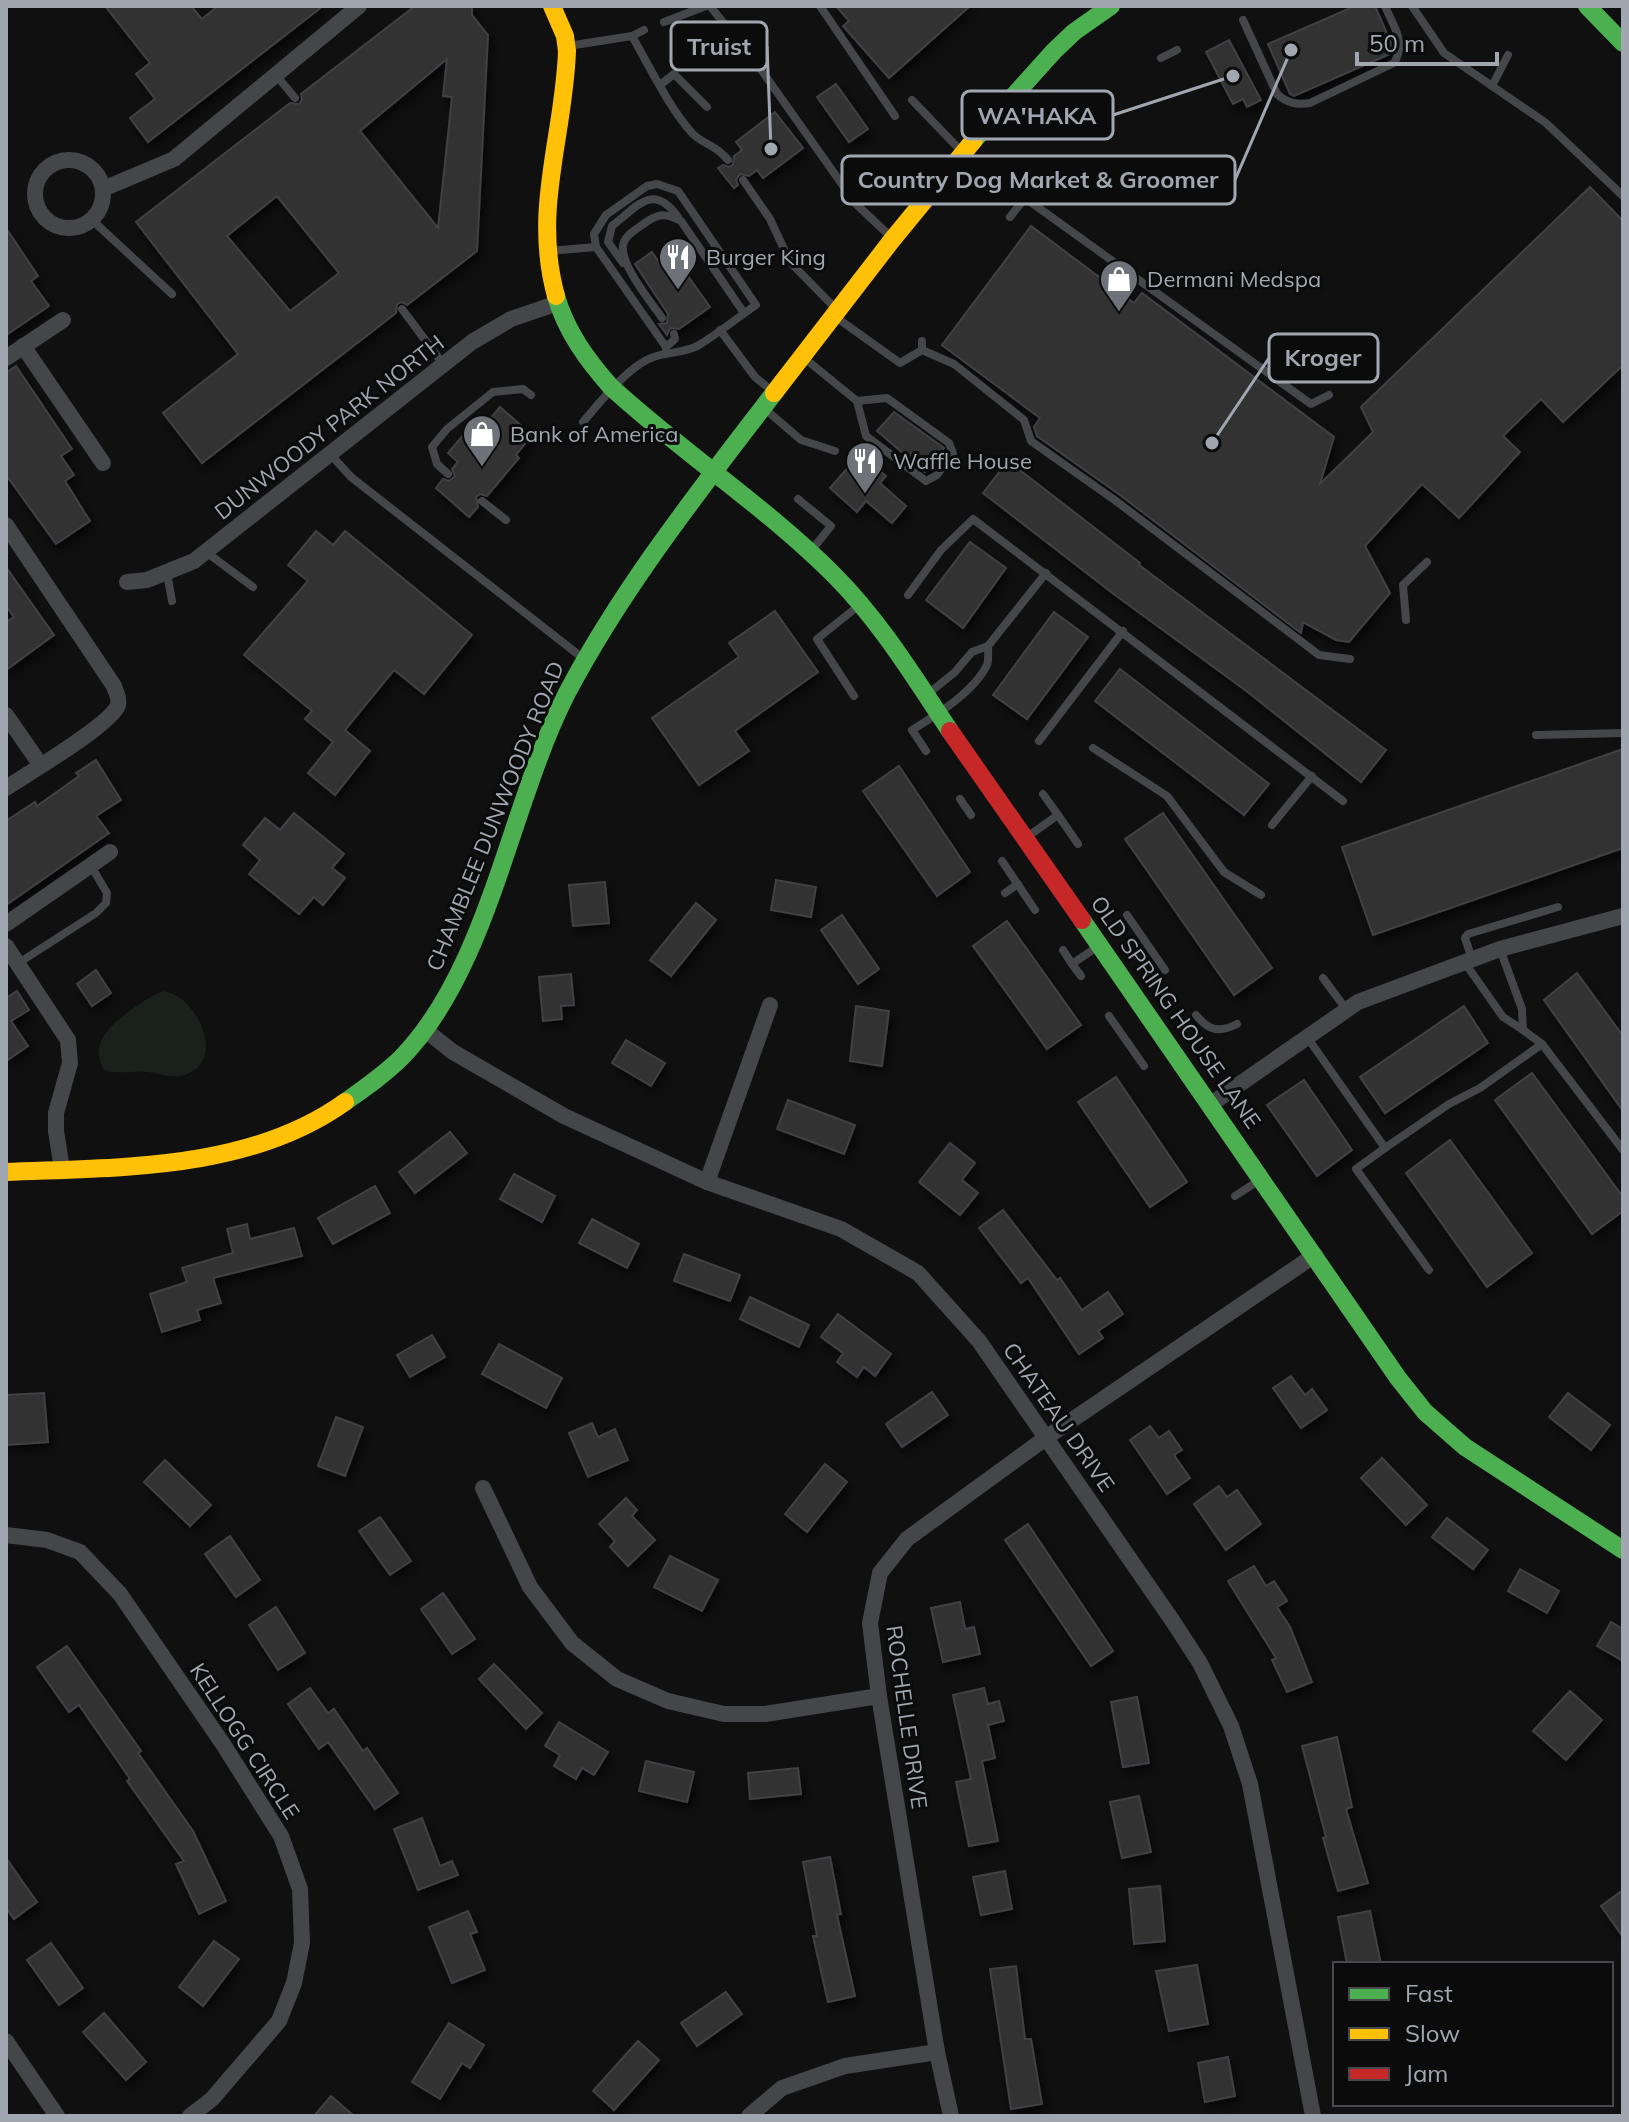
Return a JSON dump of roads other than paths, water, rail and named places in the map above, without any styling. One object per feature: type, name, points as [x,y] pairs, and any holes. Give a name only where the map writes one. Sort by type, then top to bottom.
[{"type":"main road","points":[[552,6],[567,46]]},
{"type":"main road","points":[[1587,6],[1623,43]]},
{"type":"main road","name":"CHAMBLEE DUNWOODY ROAD","points":[[6,1172],[177,1161],[229,1153],[277,1139],[316,1122],[391,1068],[439,1009],[469,949],[548,737],[585,660],[614,613],[715,472],[892,238],[996,112],[1071,34],[1101,9]]},
{"type":"main road","name":"OLD SPRING HOUSE LANE","points":[[567,46],[546,221],[546,251],[558,303],[586,360],[612,390],[810,552],[861,604],[1027,837],[1398,1378],[1425,1412],[1465,1447],[1623,1550]]},
{"type":"street","points":[[103,189],[174,159],[359,6]]},
{"type":"street","points":[[61,160],[72,160],[93,169],[103,189],[99,211],[92,220],[72,228],[61,227],[51,223],[37,205],[37,183],[51,165],[61,160]]},
{"type":"street","name":"DUNWOODY PARK NORTH","points":[[127,582],[147,580],[167,573],[206,552],[443,364],[495,327],[558,303]]},
{"type":"street","points":[[6,358],[63,320]]},
{"type":"street","points":[[23,346],[103,463]]},
{"type":"street","points":[[6,525],[114,686],[119,699],[117,708],[103,723],[6,788]]},
{"type":"street","points":[[6,715],[40,764]]},
{"type":"street","points":[[6,924],[110,852]]},
{"type":"street","points":[[1211,1104],[1358,1002],[1500,949],[1623,916]]},
{"type":"street","points":[[6,946],[68,1040],[71,1051],[56,1113],[62,1169]]},
{"type":"street","points":[[707,1182],[770,1005]]},
{"type":"street","name":"CHATEAU DRIVE","points":[[425,1030],[453,1052],[564,1116],[707,1182],[841,1229],[918,1273],[979,1341],[1172,1620],[1200,1663],[1231,1726],[1250,1784],[1313,2116]]},
{"type":"street","name":"ROCHELLE DRIVE","points":[[951,2116],[937,2052],[879,1696],[870,1623],[880,1573],[907,1539],[1047,1437],[1315,1255]]},
{"type":"street","points":[[483,1488],[530,1587],[572,1643],[617,1679],[668,1701],[724,1714],[765,1714],[879,1696]]},
{"type":"street","name":"KELLOGG CIRCLE","points":[[6,1535],[47,1540],[80,1552],[120,1594],[223,1744],[281,1836],[300,1889],[302,1943],[294,1983],[279,2021],[212,2099],[190,2116]]},
{"type":"street","points":[[6,2041],[57,2116]]},
{"type":"street","points":[[749,2116],[782,2088],[845,2066],[937,2052]]},
{"type":"lane","points":[[664,22],[708,6],[762,71],[856,204],[892,238]]},
{"type":"lane","points":[[820,6],[895,116]]},
{"type":"lane","points":[[1243,20],[1277,94],[1298,105],[1310,103],[1394,63],[1400,38],[1385,6]]},
{"type":"lane","points":[[1412,6],[1444,53],[1546,123],[1623,196]]},
{"type":"lane","points":[[567,46],[632,36],[644,30]]},
{"type":"lane","points":[[632,36],[694,136],[718,148],[728,160]]},
{"type":"lane","points":[[1161,58],[1177,50]]},
{"type":"lane","points":[[1492,86],[1508,55]]},
{"type":"lane","points":[[660,85],[674,74],[707,107]]},
{"type":"lane","points":[[276,75],[295,98]]},
{"type":"lane","points":[[912,100],[963,153],[1311,404],[1329,395]]},
{"type":"lane","points":[[743,180],[770,219],[790,262],[835,313],[900,363],[922,345],[954,364],[1024,420],[1031,441],[1116,501],[1319,655],[1350,659]]},
{"type":"lane","points":[[667,185],[678,191],[756,305],[744,313],[683,353],[666,350],[596,247],[594,234],[606,215],[647,186],[667,185]]},
{"type":"lane","points":[[662,318],[608,242],[612,226],[652,198],[669,204],[744,313]]},
{"type":"lane","points":[[1010,217],[1025,198]]},
{"type":"lane","points":[[635,278],[623,258],[622,244],[628,235],[655,215],[667,214],[681,221]]},
{"type":"lane","points":[[92,220],[172,294]]},
{"type":"lane","points":[[546,251],[596,247]]},
{"type":"lane","points":[[402,309],[443,364]]},
{"type":"lane","points":[[720,330],[801,440],[835,451]]},
{"type":"lane","points":[[583,422],[612,390],[648,359],[666,350],[675,339],[674,334]]},
{"type":"lane","points":[[802,356],[857,401],[866,436],[926,481],[937,475],[953,453],[949,443],[887,398],[857,401]]},
{"type":"lane","points":[[448,474],[437,464],[432,447],[447,429],[493,392],[523,389],[531,395]]},
{"type":"lane","points":[[331,455],[363,486],[585,660]]},
{"type":"lane","points":[[798,499],[831,526],[810,552]]},
{"type":"lane","points":[[482,501],[506,520]]},
{"type":"lane","points":[[908,595],[941,550],[973,519],[1343,801]]},
{"type":"lane","points":[[206,552],[253,587]]},
{"type":"lane","points":[[1406,620],[1403,585],[1427,562]]},
{"type":"lane","points":[[167,573],[172,601]]},
{"type":"lane","points":[[927,695],[955,672],[972,652],[988,646],[1046,573]]},
{"type":"lane","points":[[854,696],[817,639],[861,604]]},
{"type":"lane","points":[[1039,741],[1123,631]]},
{"type":"lane","points":[[926,751],[912,730],[939,714],[968,689],[988,664],[988,646]]},
{"type":"lane","points":[[1536,735],[1623,733]]},
{"type":"lane","points":[[1093,748],[1167,796],[1224,872],[1261,895]]},
{"type":"lane","points":[[1272,825],[1312,776]]},
{"type":"lane","points":[[1043,794],[1078,844]]},
{"type":"lane","points":[[960,799],[971,815]]},
{"type":"lane","points":[[1027,837],[1058,815]]},
{"type":"lane","points":[[1002,861],[1035,910]]},
{"type":"lane","points":[[17,964],[96,913],[106,903],[107,893],[91,866]]},
{"type":"lane","points":[[1005,893],[1018,884]]},
{"type":"lane","points":[[1558,907],[1468,934],[1465,938],[1468,961],[1503,1017],[1542,1044],[1622,1148]]},
{"type":"lane","points":[[1127,915],[1165,970]]},
{"type":"lane","points":[[1072,964],[1100,944]]},
{"type":"lane","points":[[1500,949],[1522,1009],[1523,1030]]},
{"type":"lane","points":[[1063,950],[1081,976]]},
{"type":"lane","points":[[1323,978],[1346,1009]]},
{"type":"lane","points":[[1196,1015],[1209,1029],[1223,1031],[1237,1024]]},
{"type":"lane","points":[[1109,1016],[1144,1066]]},
{"type":"lane","points":[[1307,1037],[1385,1148]]},
{"type":"lane","points":[[1429,1270],[1356,1169],[1542,1044]]},
{"type":"lane","points":[[1235,1196],[1261,1178]]},
{"type":"place","name":"Country Dog Market & Groomer","points":[[1291,50]]},
{"type":"place","name":"WA'HAKA","points":[[1233,76]]},
{"type":"place","name":"Truist","points":[[771,149]]},
{"type":"place","name":"Burger King","points":[[678,291]]},
{"type":"place","name":"Dermani Medspa","points":[[1119,313]]},
{"type":"place","name":"Kroger","points":[[1212,443]]},
{"type":"place","name":"Bank of America","points":[[482,468]]},
{"type":"place","name":"Waffle House","points":[[865,495]]}]
